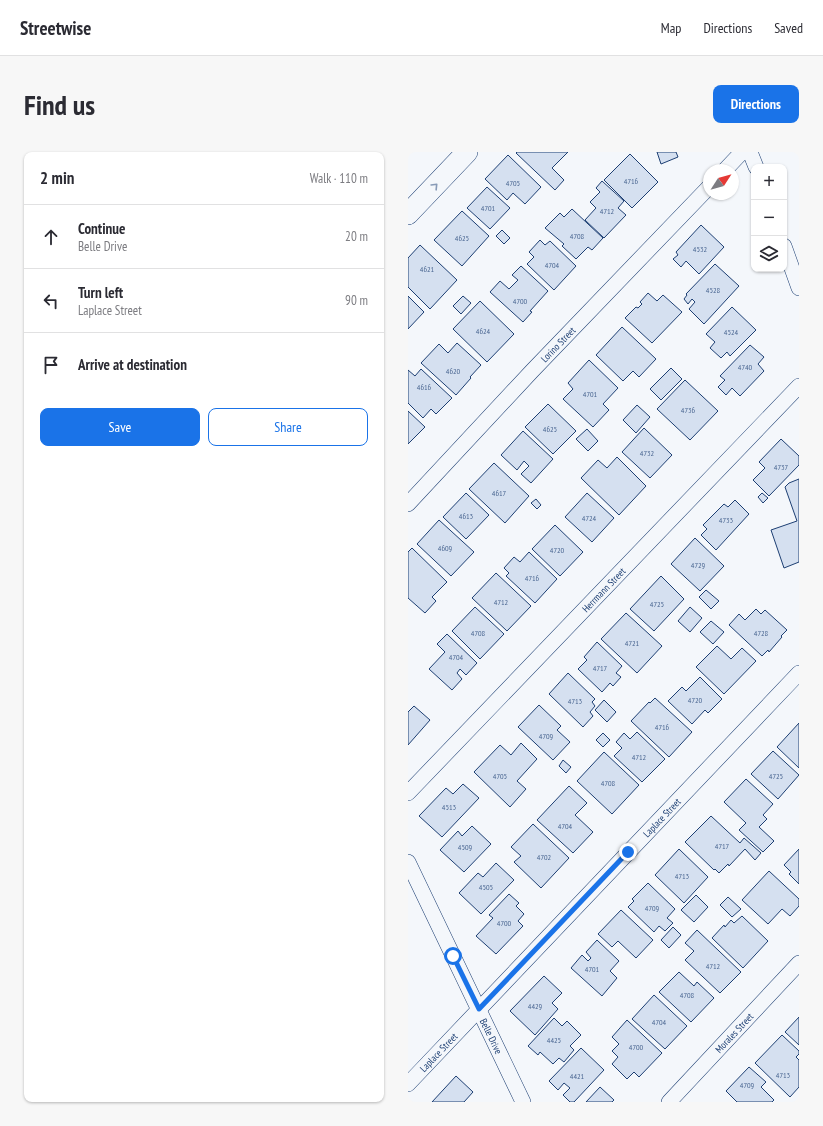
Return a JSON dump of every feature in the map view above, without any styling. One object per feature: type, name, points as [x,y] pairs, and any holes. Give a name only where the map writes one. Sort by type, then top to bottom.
[{"type":"street","points":[[408,214],[467,152]]},
{"type":"street","points":[[731,164],[742,152]]},
{"type":"street","points":[[750,152],[755,164]]},
{"type":"street","name":"Lorino Street","points":[[408,504],[532,371],[703,193]]},
{"type":"street","points":[[787,254],[799,288]]},
{"type":"street","name":"Herrmann Street","points":[[408,794],[799,386]]},
{"type":"street","name":"Laplace Street","points":[[408,1084],[799,673]]},
{"type":"street","name":"Belle Drive","points":[[408,862],[523,1102]]},
{"type":"street","name":"Morales Street","points":[[669,1102],[799,963]]},
{"type":"building","points":[[568,152],[552,168],[564,180],[555,190],[516,153]]},
{"type":"building","points":[[657,152],[676,152],[678,157],[661,164]]},
{"type":"building","points":[[630,154],[658,182],[632,208],[604,180]]},
{"type":"building","points":[[508,155],[541,187],[525,204],[513,193],[507,200],[485,179]]},
{"type":"building","points":[[602,181],[624,201],[618,208],[626,215],[604,238],[585,220],[596,208],[590,202],[600,192],[596,188]]},
{"type":"building","points":[[487,187],[510,208],[490,229],[467,208]]},
{"type":"building","points":[[572,209],[603,238],[592,250],[588,247],[576,259],[562,246],[564,244],[545,228],[560,213],[564,217]]},
{"type":"building","points":[[462,211],[489,236],[462,266],[434,240]]},
{"type":"building","points":[[701,225],[724,247],[699,274],[686,261],[681,267],[673,259],[678,255],[676,252]]},
{"type":"building","points":[[502,230],[510,238],[504,244],[496,236]]},
{"type":"building","points":[[540,240],[545,245],[550,241],[576,266],[554,290],[527,264],[534,257],[529,252]]},
{"type":"building","points":[[420,245],[457,280],[430,309],[408,287],[408,258]]},
{"type":"building","points":[[715,264],[739,286],[704,324],[689,309],[695,302],[692,299],[688,304],[684,299],[687,295],[686,294]]},
{"type":"building","points":[[521,266],[548,291],[530,311],[532,312],[523,322],[490,292],[500,281],[509,289],[518,280],[512,275]]},
{"type":"building","points":[[648,293],[657,301],[663,295],[682,312],[652,343],[625,318],[636,307],[638,308],[642,304],[640,302]]},
{"type":"building","points":[[408,296],[424,312],[408,329]]},
{"type":"building","points":[[463,296],[471,303],[461,314],[453,306]]},
{"type":"building","points":[[480,301],[514,334],[487,362],[453,329]]},
{"type":"building","points":[[732,307],[756,330],[730,356],[727,352],[721,358],[710,348],[715,342],[706,334]]},
{"type":"building","points":[[622,327],[656,359],[639,377],[633,371],[623,381],[596,355]]},
{"type":"building","points":[[457,343],[481,365],[456,395],[421,363],[439,344],[448,353]]},
{"type":"building","points":[[750,345],[764,357],[758,364],[764,371],[740,396],[732,388],[726,395],[718,387],[725,380],[720,376]]},
{"type":"building","points":[[589,360],[618,388],[603,404],[609,410],[593,427],[563,399],[573,389],[568,383]]},
{"type":"building","points":[[671,368],[682,379],[661,400],[650,389]]},
{"type":"building","points":[[421,369],[452,398],[436,414],[431,409],[423,418],[408,403],[408,370],[415,376]]},
{"type":"building","points":[[685,380],[718,411],[690,440],[657,409]]},
{"type":"building","points":[[548,404],[576,431],[553,454],[525,427]]},
{"type":"building","points":[[637,405],[650,417],[636,433],[623,420]]},
{"type":"building","points":[[408,411],[425,427],[408,444]]},
{"type":"building","points":[[644,428],[672,455],[650,478],[622,452]]},
{"type":"building","points":[[587,429],[598,441],[588,451],[576,439]]},
{"type":"building","points":[[523,431],[553,459],[531,483],[521,474],[529,466],[524,461],[517,470],[501,455]]},
{"type":"building","points":[[781,439],[799,456],[799,465],[769,496],[753,480],[765,468],[759,462]]},
{"type":"building","points":[[617,457],[646,486],[619,515],[581,478],[598,460],[607,468]]},
{"type":"building","points":[[494,463],[529,496],[505,523],[469,489]]},
{"type":"building","points":[[799,479],[799,562],[784,568],[771,530],[797,521],[785,487],[789,483]]},
{"type":"building","points":[[466,493],[489,515],[466,539],[443,517]]},
{"type":"building","points":[[587,493],[614,518],[592,542],[565,517]]},
{"type":"building","points":[[762,493],[768,498],[763,503],[758,497]]},
{"type":"building","points":[[536,499],[541,505],[537,509],[531,503]]},
{"type":"building","points":[[735,500],[749,514],[716,550],[701,535],[707,529],[703,525],[724,504],[728,507]]},
{"type":"building","points":[[439,520],[474,552],[451,576],[417,544]]},
{"type":"building","points":[[555,525],[583,552],[560,576],[532,549]]},
{"type":"building","points":[[695,538],[724,566],[700,591],[671,564]]},
{"type":"building","points":[[412,548],[447,582],[432,597],[436,601],[425,613],[408,598],[408,552]]},
{"type":"building","points":[[529,552],[557,579],[535,603],[506,576],[509,573],[504,568],[514,557],[520,562]]},
{"type":"building","points":[[496,573],[531,606],[507,631],[472,598]]},
{"type":"building","points":[[661,576],[684,599],[654,631],[630,609]]},
{"type":"building","points":[[706,590],[719,601],[711,609],[699,597]]},
{"type":"building","points":[[475,607],[504,634],[480,659],[452,631]]},
{"type":"building","points":[[690,607],[702,618],[690,632],[678,621]]},
{"type":"building","points":[[756,609],[761,614],[765,610],[787,630],[769,652],[768,650],[762,656],[729,625],[739,614],[745,620]]},
{"type":"building","points":[[626,613],[662,646],[637,673],[601,639]]},
{"type":"building","points":[[711,621],[724,632],[713,644],[700,632]]},
{"type":"building","points":[[447,634],[477,663],[466,675],[460,669],[457,673],[462,679],[452,690],[429,669],[445,652],[437,644]]},
{"type":"building","points":[[597,642],[622,666],[616,673],[621,677],[613,686],[610,683],[602,692],[578,669],[587,660],[584,657]]},
{"type":"building","points":[[717,646],[731,659],[742,648],[756,661],[724,694],[696,667]]},
{"type":"building","points":[[568,673],[595,699],[592,702],[595,706],[590,712],[593,716],[583,727],[549,694]]},
{"type":"building","points":[[700,677],[722,699],[708,713],[705,710],[692,724],[668,701],[682,687],[686,691]]},
{"type":"building","points":[[655,698],[692,732],[669,757],[631,721],[649,702],[650,703]]},
{"type":"building","points":[[604,700],[616,712],[607,722],[595,710]]},
{"type":"building","points":[[539,705],[561,726],[557,730],[570,742],[553,760],[518,727]]},
{"type":"building","points":[[414,706],[430,720],[408,745],[408,712]]},
{"type":"building","points":[[799,723],[799,768],[777,747]]},
{"type":"building","points":[[637,732],[665,759],[642,782],[614,756],[622,748],[616,742],[624,733],[630,739]]},
{"type":"building","points":[[603,733],[610,740],[603,747],[596,740]]},
{"type":"building","points":[[521,743],[537,759],[517,781],[526,789],[510,807],[474,772],[500,745],[511,755]]},
{"type":"building","points":[[773,751],[799,775],[778,799],[751,774]]},
{"type":"building","points":[[604,752],[639,785],[612,814],[577,781]]},
{"type":"building","points":[[563,760],[571,767],[566,773],[559,766]]},
{"type":"building","points":[[746,779],[773,804],[763,815],[767,819],[759,827],[774,841],[763,852],[739,830],[746,823],[724,802]]},
{"type":"building","points":[[463,784],[479,798],[442,837],[419,816],[446,788],[453,794]]},
{"type":"building","points":[[569,786],[587,803],[575,815],[593,832],[573,853],[537,820]]},
{"type":"building","points":[[711,816],[740,843],[744,838],[761,853],[755,860],[745,849],[729,866],[728,864],[719,873],[685,842]]},
{"type":"building","points":[[533,824],[569,858],[541,888],[514,862],[521,856],[511,847]]},
{"type":"building","points":[[472,826],[491,844],[464,872],[440,850],[458,831],[462,836]]},
{"type":"building","points":[[679,849],[708,877],[684,903],[655,875]]},
{"type":"building","points":[[799,849],[799,884],[789,874],[791,872],[784,865]]},
{"type":"building","points":[[496,863],[514,880],[481,914],[459,893],[478,873],[483,877]]},
{"type":"building","points":[[769,871],[799,899],[799,906],[790,916],[782,909],[768,924],[742,900]]},
{"type":"building","points":[[648,883],[675,909],[667,918],[673,923],[665,931],[659,926],[654,932],[628,907],[634,901],[632,899]]},
{"type":"building","points":[[509,894],[519,903],[516,906],[524,914],[518,921],[523,926],[496,954],[476,936],[493,918],[489,915]]},
{"type":"building","points":[[696,895],[708,907],[694,922],[681,910]]},
{"type":"building","points":[[728,897],[741,909],[732,917],[720,905]]},
{"type":"building","points":[[621,910],[653,940],[636,958],[618,941],[612,947],[598,934]]},
{"type":"building","points":[[742,916],[768,941],[743,968],[712,938],[724,925],[725,927],[731,920],[734,923]]},
{"type":"building","points":[[673,927],[681,935],[669,948],[661,940]]},
{"type":"building","points":[[697,930],[741,972],[720,993],[685,960],[694,951],[685,943]]},
{"type":"building","points":[[597,940],[619,961],[610,971],[617,978],[602,996],[571,968],[582,955],[588,961],[591,958],[586,952]]},
{"type":"building","points":[[679,972],[694,986],[697,982],[714,998],[691,1022],[659,992]]},
{"type":"building","points":[[544,976],[562,993],[552,1003],[558,1009],[535,1035],[510,1011]]},
{"type":"building","points":[[654,995],[687,1026],[665,1049],[632,1019]]},
{"type":"building","points":[[799,1017],[799,1045],[785,1032]]},
{"type":"building","points":[[554,1018],[562,1026],[567,1021],[581,1035],[570,1046],[574,1050],[564,1062],[559,1058],[553,1064],[540,1052],[538,1055],[528,1046]]},
{"type":"building","points":[[627,1020],[662,1053],[639,1077],[634,1072],[627,1079],[612,1064],[618,1057],[612,1051],[619,1044],[612,1037]]},
{"type":"building","points":[[782,1035],[799,1051],[799,1054],[796,1057],[799,1060],[799,1087],[790,1097],[755,1063]]},
{"type":"building","points":[[581,1048],[604,1070],[574,1102],[570,1102],[563,1095],[570,1088],[564,1083],[558,1090],[549,1081]]},
{"type":"building","points":[[749,1067],[766,1082],[761,1087],[774,1100],[772,1102],[737,1102],[726,1091]]},
{"type":"building","points":[[456,1076],[473,1092],[464,1102],[432,1102]]},
{"type":"building","points":[[600,1087],[614,1100],[612,1102],[586,1102]]},
{"type":"route","points":[[453,956],[479,1009],[628,852]]}]
